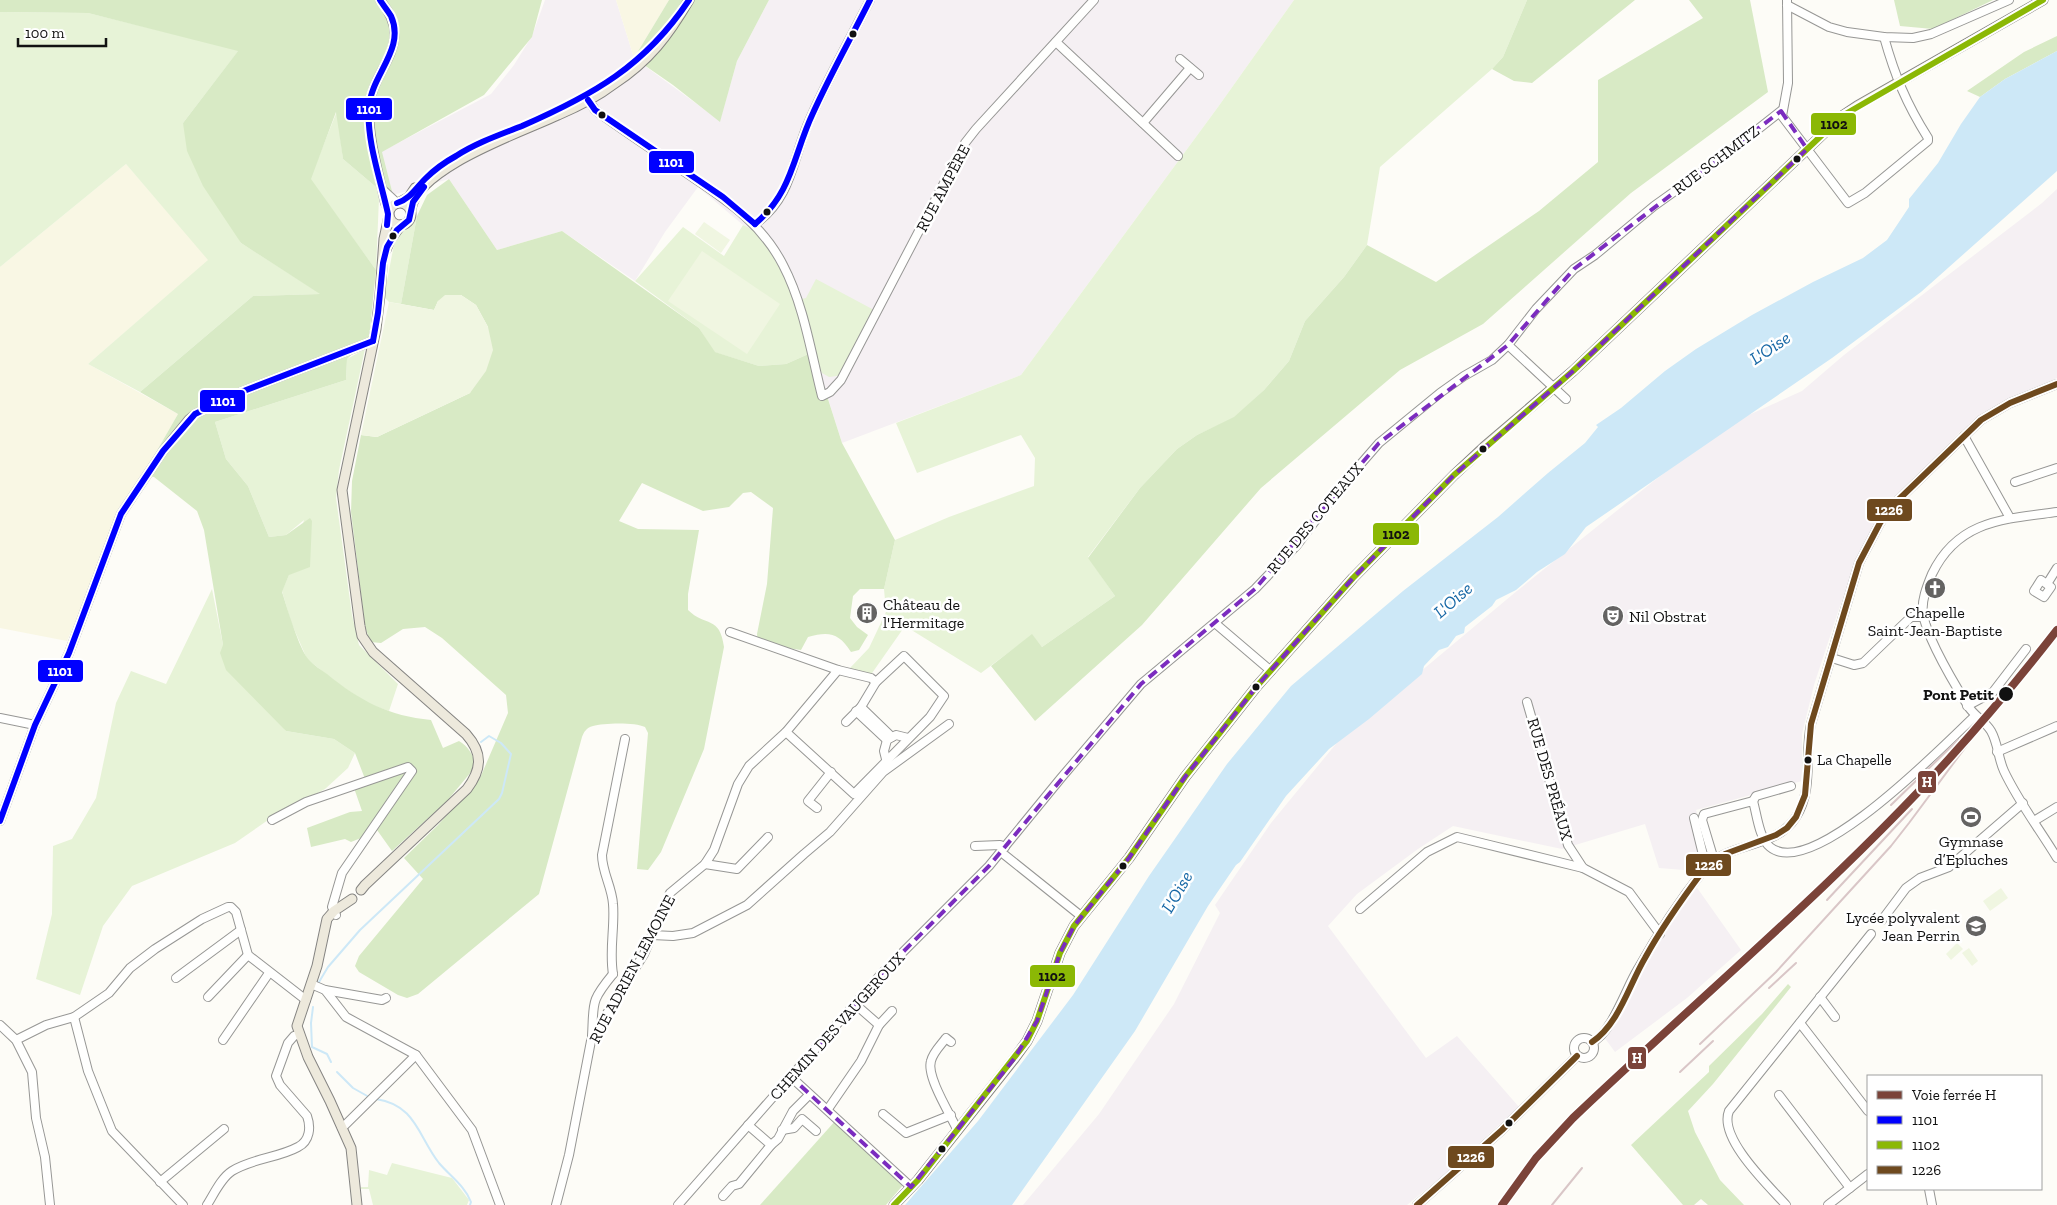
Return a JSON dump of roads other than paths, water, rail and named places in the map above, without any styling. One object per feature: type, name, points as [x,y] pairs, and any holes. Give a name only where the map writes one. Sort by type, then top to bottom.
[{"type":"main road","points":[[383,263],[390,240],[401,225],[410,220],[413,202],[420,191],[452,164],[587,98],[651,52],[673,26],[689,0]]},
{"type":"main road","points":[[894,1205],[911,1187],[1027,1041],[1044,1004],[1060,953],[1080,916],[1122,868],[1217,734],[1353,578],[1484,447],[1554,388],[1842,116],[2043,0]]},
{"type":"main road","points":[[357,1205],[352,1153],[344,1131],[307,1054],[298,1022],[318,962],[325,933],[335,913],[373,881],[461,795],[474,779],[479,764],[476,747],[466,734],[376,655],[362,636],[343,497],[344,476],[373,341],[380,296],[384,239],[389,214],[391,206],[410,195],[429,174],[458,154],[587,98]]},
{"type":"main road","points":[[398,203],[406,204],[411,209]]},
{"type":"main road","points":[[389,214],[393,222],[401,225]]},
{"type":"street","points":[[380,0],[391,19],[394,33],[390,57],[372,90],[369,106],[370,125],[385,203],[389,214]]},
{"type":"street","points":[[587,98],[595,110],[723,197],[755,224],[766,216],[779,201],[789,182],[810,119],[870,0]]},
{"type":"street","name":"RUE AMPÈRE","points":[[755,224],[775,250],[797,300],[822,396],[830,392],[841,380],[965,143],[1094,0]]},
{"type":"street","points":[[1787,3],[1829,27],[1847,32],[1884,37],[1922,37],[2009,0]]},
{"type":"street","points":[[1787,3],[1788,83],[1781,111],[1783,120],[1848,203],[1865,192],[1928,140],[1898,83],[1884,37]]},
{"type":"street","points":[[1056,42],[1178,156]]},
{"type":"street","points":[[1180,59],[1198,75]]},
{"type":"street","points":[[1143,124],[1190,68]]},
{"type":"street","name":"RUE SCHMITZ","points":[[1651,209],[1724,156],[1781,111]]},
{"type":"street","points":[[383,188],[386,195],[398,203]]},
{"type":"street","name":"RUE DES COTEAUX","points":[[1003,849],[1141,684],[1216,624],[1255,589],[1297,545],[1339,489],[1379,443],[1440,393],[1492,360],[1508,345],[1519,329],[1567,276],[1651,209]]},
{"type":"street","points":[[0,821],[34,725],[69,653],[121,514],[163,451],[189,419],[242,392],[373,341]]},
{"type":"street","points":[[1508,345],[1566,399]]},
{"type":"street","points":[[1592,1042],[1594,1052],[1590,1057],[1578,1056],[1574,1050],[1578,1041],[1587,1039],[1592,1042],[1598,1040],[1637,970],[1706,867],[1725,852],[1764,842],[1784,830],[1802,807],[1807,784],[1809,734],[1859,563],[1880,523],[1893,505],[1981,420],[2010,402],[2057,384]]},
{"type":"street","points":[[1964,436],[2010,518]]},
{"type":"street","points":[[2015,482],[2057,468]]},
{"type":"street","points":[[1832,658],[1854,665],[1863,663],[1922,604],[1938,563],[1961,536],[1974,529],[2010,518],[2057,512]]},
{"type":"street","points":[[2046,584],[2057,568]]},
{"type":"street","points":[[1922,604],[1931,637],[1967,706],[1991,732],[2003,769],[2057,858]]},
{"type":"street","points":[[1911,617],[1924,617]]},
{"type":"street","points":[[1216,624],[1271,670]]},
{"type":"street","points":[[730,632],[838,670],[871,678],[876,682]]},
{"type":"street","points":[[1967,706],[1993,692],[2026,649]]},
{"type":"street","points":[[786,732],[854,794],[886,759],[930,717],[944,696],[904,656],[876,682],[858,709],[846,722]]},
{"type":"street","name":"RUE ADRIEN LEMOINE","points":[[556,1205],[569,1154],[592,1041],[596,1031],[644,954],[670,893],[705,864],[714,850],[738,784],[749,766],[786,732],[838,670]]},
{"type":"street","name":"RUE DES PRÉAUX","points":[[1527,702],[1568,845],[1583,868],[1629,892],[1660,934]]},
{"type":"street","points":[[858,709],[890,738]]},
{"type":"street","points":[[1753,801],[1764,842],[1770,848],[1782,853],[1807,850],[1843,830],[1912,777],[1975,716]]},
{"type":"street","points":[[0,718],[34,725]]},
{"type":"street","points":[[652,936],[673,936],[693,933],[747,905],[830,832],[883,772],[949,724]]},
{"type":"street","points":[[1997,752],[2057,726]]},
{"type":"street","points":[[886,759],[884,751],[890,738],[896,735],[908,738]]},
{"type":"street","points":[[592,1041],[595,998],[600,988],[613,974],[613,902],[602,863],[602,855],[625,739]]},
{"type":"street","points":[[272,820],[306,802],[408,767],[412,771],[342,873],[332,906],[335,913]]},
{"type":"street","points":[[817,808],[808,801],[832,772]]},
{"type":"street","points":[[1714,860],[1702,820],[1704,814],[1753,801],[1756,796],[1791,786]]},
{"type":"street","points":[[1882,920],[1906,888],[1920,878],[1949,867],[2023,803]]},
{"type":"street","points":[[2034,821],[2057,807]]},
{"type":"street","points":[[1694,818],[1706,867]]},
{"type":"street","points":[[705,864],[737,869],[768,837]]},
{"type":"street","points":[[1360,909],[1427,852],[1457,837],[1583,868]]},
{"type":"street","points":[[975,846],[1000,845],[1080,916]]},
{"type":"street","name":"CHEMIN DES VAUGEROUX","points":[[678,1205],[882,973],[1003,849]]},
{"type":"street","points":[[16,1040],[46,1025],[74,1017],[109,993],[130,968],[156,949],[202,919],[231,907],[236,912],[248,955],[306,1000]]},
{"type":"street","points":[[176,978],[241,930]]},
{"type":"street","points":[[1786,1205],[1741,1154],[1727,1125],[1726,1118],[1729,1111],[1871,934]]},
{"type":"street","points":[[208,997],[248,955]]},
{"type":"street","points":[[223,1040],[269,973]]},
{"type":"street","points":[[613,974],[627,980]]},
{"type":"street","points":[[312,981],[325,990],[346,1017],[416,1055],[472,1130],[500,1205]]},
{"type":"street","points":[[325,990],[382,1000],[386,998]]},
{"type":"street","points":[[1820,997],[1835,1016]]},
{"type":"street","points":[[855,1004],[879,1025]]},
{"type":"street","points":[[828,1109],[861,1061],[879,1025],[892,1011]]},
{"type":"street","points":[[74,1017],[88,1071],[112,1131],[183,1205]]},
{"type":"street","points":[[1800,1023],[1867,1110]]},
{"type":"street","points":[[0,1025],[16,1040],[32,1072],[36,1118],[45,1157],[50,1205]]},
{"type":"street","points":[[207,1205],[223,1180],[231,1172],[248,1162],[298,1147],[308,1137],[309,1123],[307,1116],[280,1085],[276,1076],[288,1043],[294,1036],[300,1034]]},
{"type":"street","points":[[951,1042],[946,1038],[934,1054],[930,1066],[933,1079],[958,1129]]},
{"type":"street","points":[[344,1131],[416,1055]]},
{"type":"street","points":[[1417,1205],[1502,1130],[1578,1056]]},
{"type":"street","points":[[791,1077],[911,1187]]},
{"type":"street","points":[[1779,1095],[1850,1188]]},
{"type":"street","points":[[722,1196],[732,1186],[739,1184],[778,1139],[793,1111],[807,1097]]},
{"type":"street","points":[[882,1114],[906,1133],[951,1116]]},
{"type":"street","points":[[782,1130],[794,1128],[802,1119],[816,1131]]},
{"type":"street","points":[[748,1125],[771,1146]]},
{"type":"street","points":[[160,1182],[224,1129]]},
{"type":"street","points":[[1828,1205],[1867,1175]]},
{"type":"street","points":[[1929,1190],[1932,1205]]},
{"type":"water","name":"L'Oise","points":[[2057,51],[2057,171],[1921,292],[1832,358],[1586,527],[1565,554],[1537,572],[1516,590],[1496,600],[1492,606],[1465,627],[1464,633],[1456,636],[1448,647],[1439,650],[1424,666],[1422,674],[1369,719],[1329,749],[1286,796],[1236,865],[1208,906],[1135,1031],[1012,1205],[905,1205],[978,1121],[1073,995],[1149,876],[1227,764],[1291,686],[1403,591],[1498,517],[1585,443],[1598,427],[1596,425],[1621,408],[1665,371],[1696,349],[1752,315],[1863,258],[1887,240],[1909,207],[1909,199],[1938,163],[1961,124],[1980,97],[2005,79]]},
{"type":"waterway","points":[[319,982],[328,967],[360,930],[499,799],[511,754],[501,743],[489,736],[481,742]]},
{"type":"waterway","points":[[313,1007],[311,1023],[312,1047],[327,1054],[331,1062]]},
{"type":"waterway","points":[[337,1072],[353,1088],[369,1097]]},
{"type":"waterway","points":[[376,1099],[389,1102],[408,1115],[415,1123],[439,1163],[465,1191],[471,1202],[470,1205]]},
{"type":"railway","points":[[1700,1044],[1776,972],[1891,846],[1979,729]]},
{"type":"railway","points":[[1891,805],[1958,740]]},
{"type":"railway","points":[[1827,900],[1912,809]]},
{"type":"railway","points":[[1769,988],[1796,963]]},
{"type":"railway","points":[[1680,1072],[1713,1041]]},
{"type":"railway","points":[[1552,1205],[1582,1168]]},
{"type":"rail line","name":"H","points":[[1502,1205],[1536,1158],[1573,1118],[1811,898],[1903,807],[1976,728],[2057,630]]},
{"type":"place","name":"Chapelle Saint-Jean-Baptiste","points":[[1935,588]]},
{"type":"place","name":"Château de l'Hermitage","points":[[867,613]]},
{"type":"place","name":"Nil Obstrat","points":[[1613,616]]},
{"type":"place","name":"Pont Petit","points":[[2006,694]]},
{"type":"place","name":"La Chapelle","points":[[1808,760]]},
{"type":"place","name":"Gymnase d’Epluches","points":[[1971,817]]},
{"type":"place","name":"Lycée polyvalent Jean Perrin","points":[[1976,926]]}]
